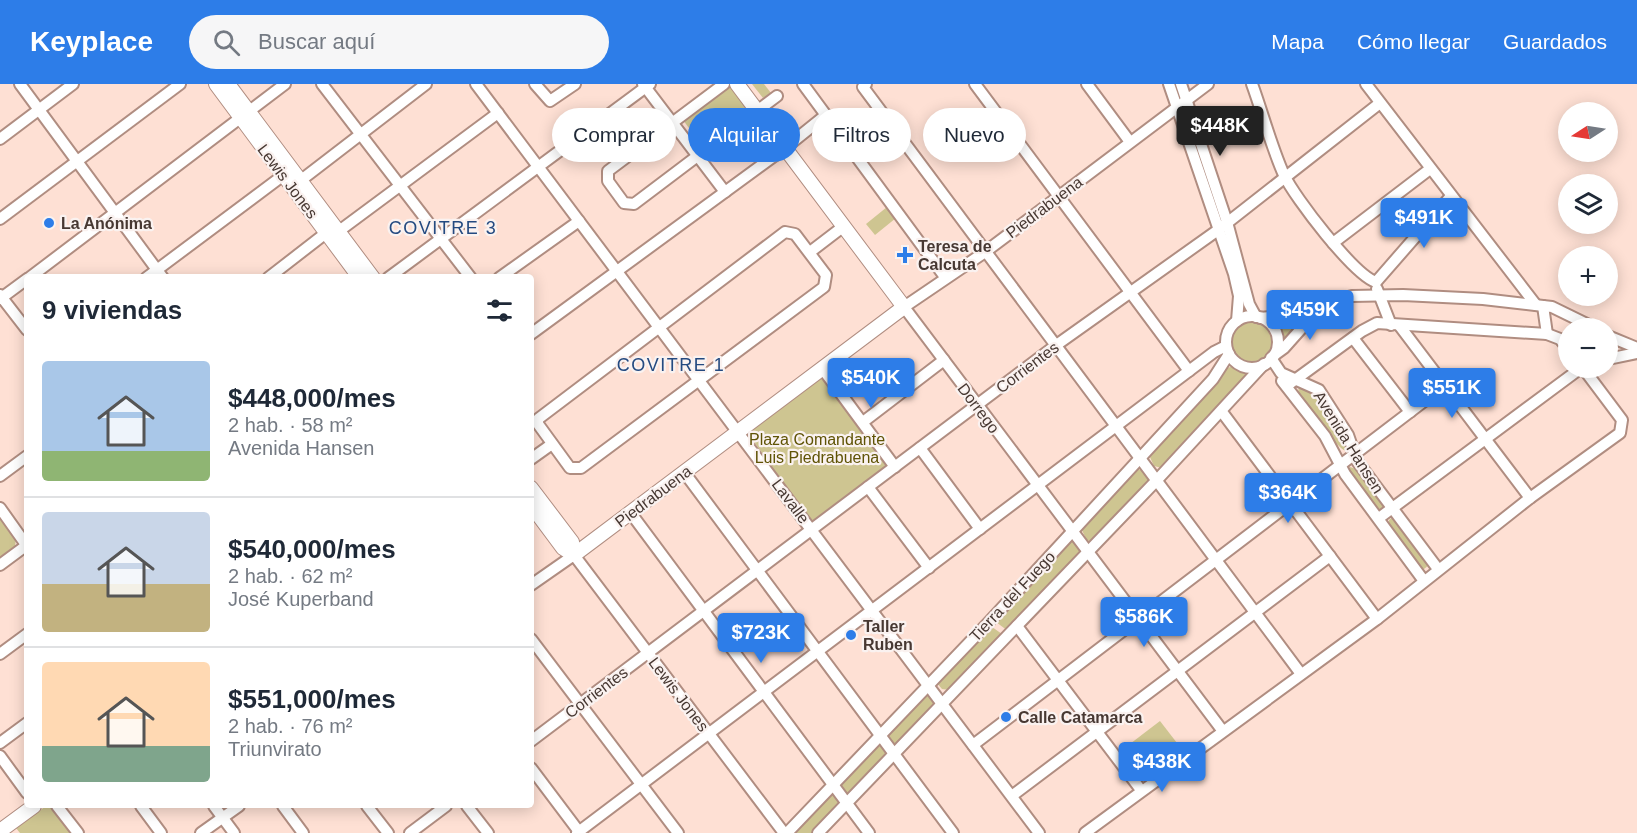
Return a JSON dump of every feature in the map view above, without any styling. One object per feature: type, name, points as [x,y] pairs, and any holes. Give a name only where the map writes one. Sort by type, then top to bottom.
[{"type":"main road","name":"Lewis Jones","points":[[216,84],[244,114],[333,232],[370,274]]},
{"type":"main road","name":"Lewis Jones","points":[[228,84],[244,114]]},
{"type":"main road","name":"Dorrego","points":[[737,84],[756,108]]},
{"type":"main road","name":"Dorrego","points":[[796,162],[904,307]]},
{"type":"main road","name":"Lewis Jones","points":[[333,232],[358,274]]},
{"type":"main road","name":"Piedrabuena","points":[[574,555],[904,307]]},
{"type":"main road","name":"Lewis Jones","points":[[534,492],[572,542],[574,555]]},
{"type":"main road","name":"Lewis Jones","points":[[534,509],[563,548],[574,555]]},
{"type":"main road","points":[[2,831],[31,808]]},
{"type":"street","points":[[20,84],[160,273],[292,178],[362,133],[426,84]]},
{"type":"street","points":[[0,139],[73,84]]},
{"type":"street","points":[[0,219],[180,84]]},
{"type":"street","points":[[33,274],[285,84]]},
{"type":"street","points":[[322,84],[362,133],[468,274]]},
{"type":"street","name":"Lavalle","points":[[476,84],[812,528],[872,612],[1013,795],[1039,833]]},
{"type":"street","points":[[535,84],[550,101],[575,84]]},
{"type":"street","points":[[676,122],[724,84]]},
{"type":"street","points":[[803,84],[821,108]]},
{"type":"street","points":[[975,84],[1189,371]]},
{"type":"street","points":[[1087,84],[1130,142]]},
{"type":"street","points":[[1169,84],[1181,104],[1227,222],[1249,304],[1258,317],[1272,327],[1276,334],[1276,349],[1269,360],[1244,366],[1228,350],[1228,332],[1237,321],[1239,296],[1181,104],[1181,84]]},
{"type":"street","name":"Piedrabuena","points":[[904,307],[985,252],[1208,84]]},
{"type":"street","points":[[1252,84],[1285,177],[1333,243],[1365,279],[1376,282]]},
{"type":"street","points":[[1366,84],[1451,196],[1539,305],[1546,334]]},
{"type":"street","points":[[393,274],[646,85],[663,108]]},
{"type":"street","points":[[865,85],[1054,346],[1301,674]]},
{"type":"street","points":[[762,108],[777,96]]},
{"type":"street","name":"Corrientes","points":[[534,739],[1054,346],[1218,230],[1380,103]]},
{"type":"street","points":[[274,274],[401,186],[498,113]]},
{"type":"street","points":[[800,136],[812,126]]},
{"type":"street","points":[[676,127],[688,142]]},
{"type":"street","points":[[621,162],[608,171],[606,176],[624,203],[629,205],[634,204],[692,162]]},
{"type":"street","points":[[703,162],[725,192]]},
{"type":"street","points":[[534,332],[766,162]]},
{"type":"street","points":[[861,162],[945,277]]},
{"type":"street","points":[[1333,243],[1430,169]]},
{"type":"street","points":[[1451,196],[1376,282],[1377,295],[1395,325],[1530,498]]},
{"type":"street","points":[[505,274],[579,221]]},
{"type":"street","points":[[810,252],[844,226]]},
{"type":"street","points":[[785,232],[795,234],[810,252],[826,274],[824,287],[581,468],[570,468],[538,424],[538,419],[785,232]]},
{"type":"street","points":[[24,281],[1,297],[24,326]]},
{"type":"street","points":[[1237,321],[1280,316],[1352,296],[1377,295],[1446,296],[1539,305],[1565,312],[1576,318]]},
{"type":"street","name":"Tierra del Fuego","points":[[818,833],[1222,412],[1269,360],[1284,348],[1325,302]]},
{"type":"street","name":"Dorrego","points":[[904,307],[1222,730]]},
{"type":"street","points":[[1292,382],[1372,325],[1546,334],[1558,338]]},
{"type":"street","points":[[1353,338],[1410,412]]},
{"type":"street","points":[[1618,340],[1637,348]]},
{"type":"street","points":[[534,772],[579,832],[872,612],[1114,426],[1189,371],[1228,350]]},
{"type":"street","name":"Tierra del Fuego","points":[[785,833],[835,784],[1213,379],[1228,350]]},
{"type":"street","points":[[1618,357],[1637,353]]},
{"type":"street","points":[[863,422],[944,360]]},
{"type":"street","name":"Avenida Hansen","points":[[1269,360],[1292,382],[1333,446],[1341,465],[1424,581]]},
{"type":"street","points":[[822,368],[895,467]]},
{"type":"street","points":[[1379,518],[1568,378]]},
{"type":"street","points":[[1085,833],[1222,730],[1377,619],[1530,498],[1620,433],[1622,420],[1590,378]]},
{"type":"street","name":"Avenida Hansen","points":[[1292,382],[1319,390],[1348,435],[1354,455],[1438,569]]},
{"type":"street","points":[[973,745],[1444,386]]},
{"type":"street","points":[[1222,412],[1377,619]]},
{"type":"street","points":[[534,457],[552,444]]},
{"type":"street","points":[[920,448],[980,529]]},
{"type":"street","points":[[0,476],[24,458]]},
{"type":"street","points":[[684,472],[953,833]]},
{"type":"street","points":[[868,487],[929,568]]},
{"type":"street","points":[[0,508],[24,541]]},
{"type":"street","points":[[630,512],[702,612],[835,784],[869,833]]},
{"type":"street","points":[[0,565],[24,547]]},
{"type":"street","name":"Piedrabuena","points":[[534,583],[574,555]]},
{"type":"street","name":"Lewis Jones","points":[[574,555],[785,833]]},
{"type":"street","points":[[1013,795],[1330,556]]},
{"type":"street","points":[[1017,626],[1141,790]]},
{"type":"street","points":[[0,654],[24,636]]},
{"type":"street","points":[[534,643],[678,833]]},
{"type":"street","points":[[0,743],[24,725]]},
{"type":"street","points":[[0,756],[24,789]]},
{"type":"street","points":[[59,808],[78,833]]},
{"type":"street","points":[[142,808],[161,833]]},
{"type":"street","points":[[215,808],[234,833]]},
{"type":"street","points":[[201,833],[235,808]]},
{"type":"street","points":[[284,808],[303,833]]},
{"type":"street","points":[[369,808],[388,833]]},
{"type":"street","points":[[410,833],[443,808]]},
{"type":"street","points":[[469,808],[488,833]]},
{"type":"green space","points":[[730,84],[751,108],[699,108]]},
{"type":"green space","points":[[752,84],[764,84],[771,93],[763,98]]},
{"type":"green space","points":[[688,116],[688,127],[683,120]]},
{"type":"green space","points":[[887,207],[896,218],[875,235],[866,224]]},
{"type":"green space","points":[[1321,305],[1278,349],[1275,329],[1268,319]]},
{"type":"green space","points":[[1252,320],[1267,327],[1274,342],[1267,357],[1252,364],[1237,357],[1230,342],[1237,327]]},
{"type":"green space","points":[[1234,366],[1255,372],[1162,468],[1154,466],[1149,455],[1227,368]]},
{"type":"green space","name":"Plaza Comandante Luis Piedrabuena","points":[[822,375],[888,466],[812,522],[746,431]]},
{"type":"green space","points":[[1299,385],[1316,396],[1329,411],[1349,448],[1346,451],[1329,435],[1298,394]]},
{"type":"green space","points":[[1350,467],[1359,470],[1384,505],[1383,509],[1379,511],[1374,509],[1348,469]]},
{"type":"green space","points":[[1137,469],[1145,471],[1150,480],[1148,484],[1095,540],[1087,541],[1081,528]]},
{"type":"green space","points":[[1394,516],[1429,565],[1424,569],[1420,568],[1389,526],[1389,520]]},
{"type":"green space","points":[[0,518],[16,539],[15,546],[0,557]]},
{"type":"green space","points":[[1075,537],[1081,550],[1080,555],[1008,631],[996,622]]},
{"type":"green space","points":[[992,627],[1002,634],[950,690],[942,689],[937,683]]},
{"type":"green space","points":[[928,691],[938,701],[898,744],[892,743],[888,732]]},
{"type":"green space","points":[[1160,721],[1177,743],[1138,772],[1122,750]]},
{"type":"green space","points":[[881,740],[890,751],[849,797],[841,784]]},
{"type":"green space","points":[[834,789],[842,802],[814,833],[792,833]]},
{"type":"green space","points":[[43,808],[56,808],[75,833],[20,833],[16,828]]},
{"type":"place","name":"La Anónima","points":[[49,223]]},
{"type":"place","name":"Teresa de Calcuta","points":[[905,255]]},
{"type":"place","name":"Taller Ruben","points":[[851,635]]},
{"type":"place","name":"Calle Catamarca","points":[[1006,717]]},
{"type":"district","name":"COVITRE 3","points":[[443,228]]},
{"type":"district","name":"COVITRE 1","points":[[671,365]]}]
